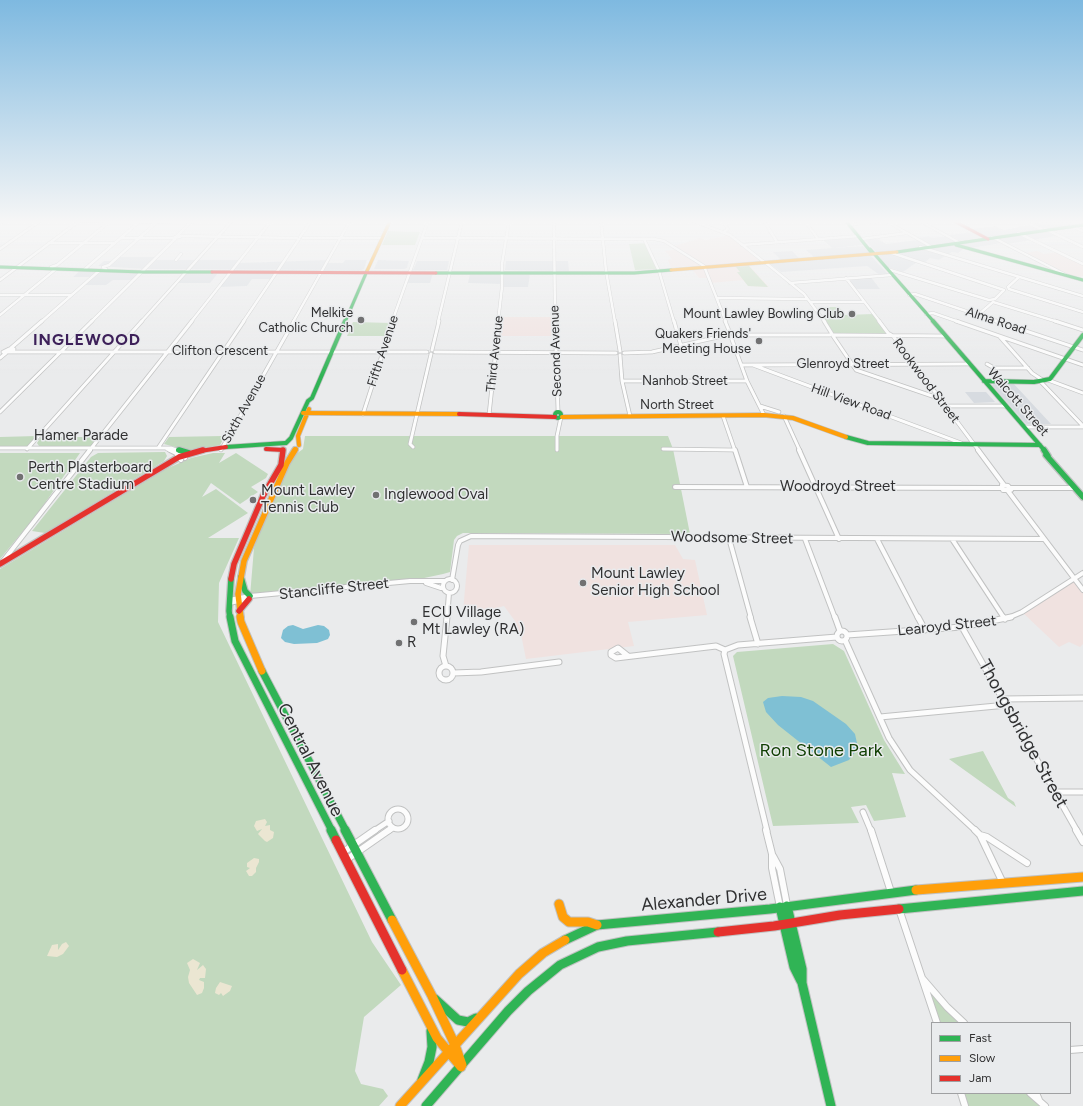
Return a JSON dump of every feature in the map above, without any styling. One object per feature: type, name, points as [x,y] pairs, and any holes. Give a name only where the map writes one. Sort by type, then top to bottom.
[{"type":"main road","name":"Central Avenue","points":[[367,273],[305,414],[298,436],[297,447],[288,459],[244,561],[240,575],[238,599],[239,611],[246,637],[263,674],[432,996],[455,1044],[462,1066]]},
{"type":"main road","name":"Walcott Street","points":[[890,273],[912,294],[944,336],[1083,497]]},
{"type":"main road","points":[[1056,273],[1083,281]]},
{"type":"main road","points":[[1060,273],[1083,281]]},
{"type":"main road","points":[[982,380],[1048,380],[1054,376],[1054,372],[1083,335]]},
{"type":"main road","points":[[1040,380],[1054,372]]},
{"type":"main road","name":"Walcott Street","points":[[1004,406],[1024,427],[1037,444]]},
{"type":"main road","name":"Central Avenue","points":[[305,414],[286,443],[282,446],[283,450],[281,465],[263,496],[234,564],[229,601],[231,625],[241,654],[430,1026],[448,1053],[462,1066]]},
{"type":"main road","name":"North Street","points":[[305,414],[548,416],[723,416],[781,414],[804,421],[841,436],[868,443],[943,444]]},
{"type":"main road","points":[[943,444],[950,441],[973,444]]},
{"type":"main road","points":[[0,564],[159,469],[180,456],[222,449],[283,450],[288,452],[297,447],[294,442],[286,443],[222,449],[192,452],[180,456],[168,463],[159,469]]},
{"type":"main road","points":[[943,444],[1037,444]]},
{"type":"main road","points":[[256,515],[265,511]]},
{"type":"main road","points":[[239,611],[250,597],[245,591],[240,575]]},
{"type":"main road","name":"Alexander Drive","points":[[400,1106],[519,974],[543,953],[576,934],[597,925],[780,907],[891,892],[1003,882],[1083,877]]},
{"type":"main road","name":"Alexander Drive","points":[[426,1106],[528,990],[547,974],[569,959],[598,947],[627,940],[784,924],[840,915],[1083,891]]},
{"type":"main road","points":[[559,904],[563,917],[569,922],[588,922],[597,925]]},
{"type":"main road","points":[[787,906],[802,969],[802,983],[831,1106]]},
{"type":"main road","points":[[780,907],[794,967],[802,983]]},
{"type":"main road","points":[[432,996],[458,1020],[468,1022],[478,1018]]},
{"type":"main road","points":[[420,1085],[429,1062],[432,1047],[430,1026]]},
{"type":"street","points":[[0,280],[10,273]]},
{"type":"street","points":[[0,315],[49,273]]},
{"type":"street","points":[[0,351],[5,352],[12,350],[71,295],[98,273]]},
{"type":"street","points":[[0,412],[140,273]]},
{"type":"street","points":[[27,448],[186,273]]},
{"type":"street","points":[[0,564],[25,535],[231,273]]},
{"type":"street","points":[[158,448],[275,273]]},
{"type":"street","name":"Sixth Avenue","points":[[222,449],[275,351],[320,273]]},
{"type":"street","name":"Fifth Avenue","points":[[363,414],[410,273]]},
{"type":"street","points":[[413,447],[410,444],[450,273]]},
{"type":"street","name":"Third Avenue","points":[[489,415],[496,353],[502,273]]},
{"type":"street","name":"Second Avenue","points":[[554,273],[557,353],[557,450]]},
{"type":"street","points":[[607,273],[620,351],[618,354],[622,381],[630,416]]},
{"type":"street","points":[[659,273],[681,346]]},
{"type":"street","points":[[707,273],[729,334]]},
{"type":"street","points":[[777,273],[807,298],[856,370],[940,398]]},
{"type":"street","points":[[902,273],[1083,330]]},
{"type":"street","points":[[953,273],[1004,289],[978,315]]},
{"type":"street","points":[[1004,273],[1083,296]]},
{"type":"street","points":[[790,283],[892,275]]},
{"type":"street","points":[[1019,277],[1008,287],[1009,289],[1083,312]]},
{"type":"street","name":"Rookwood Street","points":[[846,278],[888,333],[893,336],[940,398],[1002,487]]},
{"type":"street","name":"Alma Road","points":[[912,294],[1083,350]]},
{"type":"street","points":[[0,295],[71,295]]},
{"type":"street","points":[[717,298],[807,298]]},
{"type":"street","points":[[810,302],[864,302]]},
{"type":"street","points":[[928,314],[1083,365]]},
{"type":"street","points":[[618,354],[652,352],[729,334],[733,336],[944,336]]},
{"type":"street","points":[[733,336],[747,381],[764,415]]},
{"type":"street","points":[[1000,337],[999,338],[1083,427]]},
{"type":"street","name":"Clifton Crescent","points":[[12,350],[618,354]]},
{"type":"street","points":[[620,351],[624,353]]},
{"type":"street","points":[[0,358],[5,352]]},
{"type":"street","name":"Glenroyd Street","points":[[742,364],[968,364]]},
{"type":"street","name":"Hill View Road","points":[[753,364],[760,369],[950,441]]},
{"type":"street","points":[[987,364],[994,368],[1028,368]]},
{"type":"street","points":[[1048,380],[1083,393]]},
{"type":"street","name":"Nanhob Street","points":[[622,381],[747,381]]},
{"type":"street","points":[[760,406],[781,414],[839,539]]},
{"type":"street","points":[[945,406],[1004,406]]},
{"type":"street","points":[[723,416],[747,487]]},
{"type":"street","points":[[1024,427],[1083,427]]},
{"type":"street","name":"Hamer Parade","points":[[0,448],[163,448],[180,456]]},
{"type":"street","points":[[663,449],[734,450]]},
{"type":"street","name":"Woodroyd Street","points":[[675,487],[1002,487]]},
{"type":"street","points":[[1002,487],[1009,490],[1075,488]]},
{"type":"street","points":[[1009,490],[1083,590]]},
{"type":"street","points":[[22,551],[18,545],[25,535]]},
{"type":"street","name":"Woodsome Street","points":[[452,580],[458,545],[460,541],[471,536],[805,539],[1044,539]]},
{"type":"street","points":[[729,538],[758,644]]},
{"type":"street","points":[[805,539],[840,631],[846,638],[890,738],[910,770],[980,835],[1003,882]]},
{"type":"street","points":[[877,539],[925,630]]},
{"type":"street","points":[[952,539],[1005,619]]},
{"type":"street","name":"Learoyd Street","points":[[846,638],[962,626],[1005,619],[1022,612],[1083,573]]},
{"type":"street","points":[[446,666],[443,656],[449,593],[454,591],[458,585],[452,580]]},
{"type":"street","name":"Stancliffe Street","points":[[229,601],[259,596],[410,581],[452,580]]},
{"type":"street","name":"Stancliffe Street","points":[[410,581],[432,583],[449,593]]},
{"type":"street","points":[[441,588],[445,581]]},
{"type":"street","name":"Thongsbridge Street","points":[[962,626],[1083,842]]},
{"type":"street","points":[[837,636],[837,633],[840,631]]},
{"type":"street","points":[[725,650],[733,646],[837,636],[846,638]]},
{"type":"street","points":[[628,656],[716,646],[725,650]]},
{"type":"street","points":[[725,650],[724,654],[772,854],[772,868],[780,907]]},
{"type":"street","points":[[446,666],[440,670],[440,677],[448,678],[453,673],[482,672],[559,662]]},
{"type":"street","points":[[446,666],[452,668],[453,673]]},
{"type":"street","points":[[1003,699],[1083,698]]},
{"type":"street","points":[[880,717],[1007,705]]},
{"type":"street","points":[[1055,792],[1083,792]]},
{"type":"street","points":[[342,853],[389,821],[391,813],[402,809],[406,813],[408,819],[405,825],[399,828],[393,828],[346,860]]},
{"type":"street","points":[[863,812],[868,822],[891,892]]},
{"type":"street","points":[[389,821],[393,828]]},
{"type":"street","points":[[980,835],[987,837],[1027,863]]},
{"type":"street","points":[[772,854],[780,868],[787,906]]},
{"type":"street","points":[[899,909],[920,976],[937,1022]]},
{"type":"street","points":[[920,976],[947,1007],[963,1022]]},
{"type":"street","points":[[1071,1050],[1083,1049]]},
{"type":"street","points":[[961,1094],[965,1106]]},
{"type":"street","points":[[1031,1094],[1045,1106]]},
{"type":"street","points":[[1036,1094],[1039,1101]]},
{"type":"shaded area","points":[[78,273],[140,273],[134,280],[113,280],[106,285],[83,285],[92,277],[73,277]]},
{"type":"shaded area","points":[[184,273],[218,273],[210,283],[176,283]]},
{"type":"shaded area","points":[[230,273],[275,273],[271,279],[252,279],[247,286],[220,287]]},
{"type":"shaded area","points":[[410,273],[433,273],[430,283],[405,283]]},
{"type":"shaded area","points":[[695,273],[756,273],[769,287],[748,286],[743,280],[711,283],[709,278],[699,278]]},
{"type":"shaded area","points":[[877,273],[887,273],[888,274],[880,275]]},
{"type":"shaded area","points":[[1065,273],[1083,273],[1083,276],[1072,276]]},
{"type":"shaded area","points":[[470,274],[500,274],[502,283],[504,275],[530,274],[528,287],[502,287],[502,284],[468,283]]},
{"type":"shaded area","points":[[870,276],[880,289],[854,289],[846,278]]},
{"type":"shaded area","points":[[499,317],[556,317],[556,336],[497,336]]},
{"type":"shaded area","points":[[994,383],[1013,383],[1051,424],[1026,424],[992,385]]},
{"type":"shaded area","points":[[965,392],[986,392],[995,402],[974,403]]},
{"type":"shaded area","name":"Mount Lawley Senior High School","points":[[469,545],[675,545],[683,559],[695,560],[707,615],[628,622],[634,646],[526,659],[522,639],[515,621],[504,606],[478,613],[463,611]]},
{"type":"shaded area","points":[[1074,579],[1083,590],[1083,644],[1080,647],[1069,642],[1059,647],[1022,612]]},
{"type":"green space","points":[[737,273],[755,273],[768,287],[748,286]]},
{"type":"green space","points":[[825,307],[839,307],[845,315],[873,314],[891,336],[833,335],[821,316],[830,315]]},
{"type":"green space","points":[[353,322],[392,323],[388,336],[347,336]]},
{"type":"green space","points":[[37,436],[29,446],[23,448],[0,447],[0,437]]},
{"type":"green space","points":[[223,436],[224,438],[220,445],[190,451],[164,444],[169,437]]},
{"type":"green space","points":[[305,436],[668,436],[673,449],[690,534],[463,533],[457,536],[454,540],[450,572],[410,581],[250,596],[254,548],[260,529],[292,457],[303,449]]},
{"type":"green space","points":[[41,437],[100,437],[94,445],[83,448],[39,446],[37,443]]},
{"type":"green space","points":[[165,452],[167,456],[164,461],[45,533],[32,531],[91,457],[98,453]]},
{"type":"green space","points":[[0,453],[80,453],[38,513],[0,559]]},
{"type":"green space","points":[[213,453],[225,453],[219,463],[236,453],[268,474],[266,478],[251,487],[258,492],[240,504],[211,483],[202,497],[216,489],[248,513],[208,538],[239,538],[219,583],[218,622],[372,942],[401,985],[364,1017],[355,1071],[361,1084],[383,1089],[388,1096],[379,1106],[0,1106],[0,569],[166,469],[191,458]]},
{"type":"green space","name":"Ron Stone Park","points":[[833,644],[844,651],[884,740],[905,774],[892,773],[906,817],[874,821],[866,805],[851,807],[859,823],[773,826],[733,656],[737,652]]},
{"type":"green space","points":[[983,751],[1008,798],[1014,802],[1016,807],[949,759]]},
{"type":"green space","points":[[920,976],[963,1022],[937,1022]]},
{"type":"green space","points":[[961,1094],[1031,1094],[1045,1106],[965,1106]]},
{"type":"sand","points":[[265,819],[267,822],[265,826],[270,825],[270,830],[274,832],[273,838],[267,842],[258,834],[262,829],[257,831],[254,826],[256,821]]},
{"type":"sand","points":[[254,858],[259,859],[259,862],[256,872],[252,876],[249,876],[246,871],[250,868],[247,867],[247,863]]},
{"type":"sand","points":[[66,942],[69,946],[63,954],[57,957],[47,956],[52,945],[58,944],[58,950],[62,944]]},
{"type":"sand","points":[[193,959],[200,963],[197,970],[203,965],[206,969],[205,978],[200,978],[199,980],[204,982],[204,988],[202,993],[197,995],[189,983],[188,977],[190,970],[187,963]]},
{"type":"sand","points":[[220,982],[232,986],[230,991],[223,996],[221,993],[219,995],[215,993]]},
{"type":"water","points":[[293,625],[303,629],[318,625],[324,626],[329,630],[330,635],[328,639],[317,643],[294,644],[285,642],[281,638],[283,630],[288,626]]},
{"type":"water","points":[[782,696],[801,697],[813,701],[846,724],[855,734],[858,748],[849,760],[831,767],[778,725],[766,712],[763,702],[768,698]]},
{"type":"traffic: fast","points":[[286,443],[291,438],[308,401],[312,398],[366,273]]},
{"type":"traffic: fast","points":[[436,273],[639,273]]},
{"type":"traffic: fast","points":[[891,273],[1043,448],[1048,456]]},
{"type":"traffic: fast","points":[[1056,273],[1083,280]]},
{"type":"traffic: fast","points":[[984,381],[1034,382],[1050,379],[1083,335]]},
{"type":"traffic: fast","points":[[558,412],[561,415],[558,418],[555,415],[558,412]]},
{"type":"traffic: fast","points":[[846,437],[868,443],[1040,445]]},
{"type":"traffic: fast","points":[[226,447],[285,443]]},
{"type":"traffic: fast","points":[[178,450],[189,453]]},
{"type":"traffic: fast","points":[[1046,455],[1083,497]]},
{"type":"traffic: fast","points":[[241,577],[245,591],[250,596]]},
{"type":"traffic: fast","points":[[231,579],[229,611],[235,641],[336,840]]},
{"type":"traffic: fast","points":[[262,671],[392,920]]},
{"type":"traffic: fast","points":[[565,940],[597,925],[770,909],[916,890]]},
{"type":"traffic: fast","points":[[899,909],[1083,891]]},
{"type":"traffic: fast","points":[[787,906],[802,969],[802,983],[831,1106]]},
{"type":"traffic: fast","points":[[780,907],[794,967],[801,981]]},
{"type":"traffic: fast","points":[[426,1106],[508,1011],[528,991],[560,965],[598,947],[627,941],[718,932]]},
{"type":"traffic: fast","points":[[435,999],[458,1020],[468,1022],[476,1018]]},
{"type":"traffic: fast","points":[[422,1080],[429,1062],[432,1047],[431,1031]]},
{"type":"traffic: slow","points":[[299,445],[298,436],[309,409]]},
{"type":"traffic: slow","points":[[303,413],[459,414]]},
{"type":"traffic: slow","points":[[562,417],[764,415],[793,418],[846,437]]},
{"type":"traffic: slow","points":[[262,671],[241,622],[238,594],[244,561],[287,463],[296,449]]},
{"type":"traffic: slow","points":[[916,890],[1083,877]]},
{"type":"traffic: slow","points":[[559,904],[563,917],[569,922],[588,922],[597,925]]},
{"type":"traffic: slow","points":[[392,920],[432,996],[455,1045],[462,1065]]},
{"type":"traffic: slow","points":[[400,1106],[519,974],[543,953],[565,940]]},
{"type":"traffic: slow","points":[[402,970],[437,1038],[461,1067]]},
{"type":"traffic: jam","points":[[349,273],[436,273]]},
{"type":"traffic: jam","points":[[459,414],[555,417]]},
{"type":"traffic: jam","points":[[0,564],[179,457],[212,448],[226,447]]},
{"type":"traffic: jam","points":[[266,449],[283,450]]},
{"type":"traffic: jam","points":[[231,579],[234,564],[263,496],[281,465],[283,450]]},
{"type":"traffic: jam","points":[[239,611],[249,599]]},
{"type":"traffic: jam","points":[[336,840],[402,970]]},
{"type":"traffic: jam","points":[[718,932],[774,926],[840,915],[899,909]]},
{"type":"place","name":"Mount Lawley Bowling Club","points":[[852,314]]},
{"type":"place","name":"Melkite Catholic Church","points":[[361,320]]},
{"type":"place","name":"Quakers Friends' Meeting House","points":[[759,341]]},
{"type":"place","name":"Perth Plasterboard Centre Stadium","points":[[20,477]]},
{"type":"place","name":"Inglewood Oval","points":[[376,495]]},
{"type":"place","name":"Mount Lawley Tennis Club","points":[[253,500]]},
{"type":"place","name":"Mount Lawley Senior High School","points":[[583,583]]},
{"type":"place","name":"ECU Village Mt Lawley (RA)","points":[[414,622]]},
{"type":"place","name":"R","points":[[399,643]]},
{"type":"district","name":"INGLEWOOD","points":[[87,340]]}]
